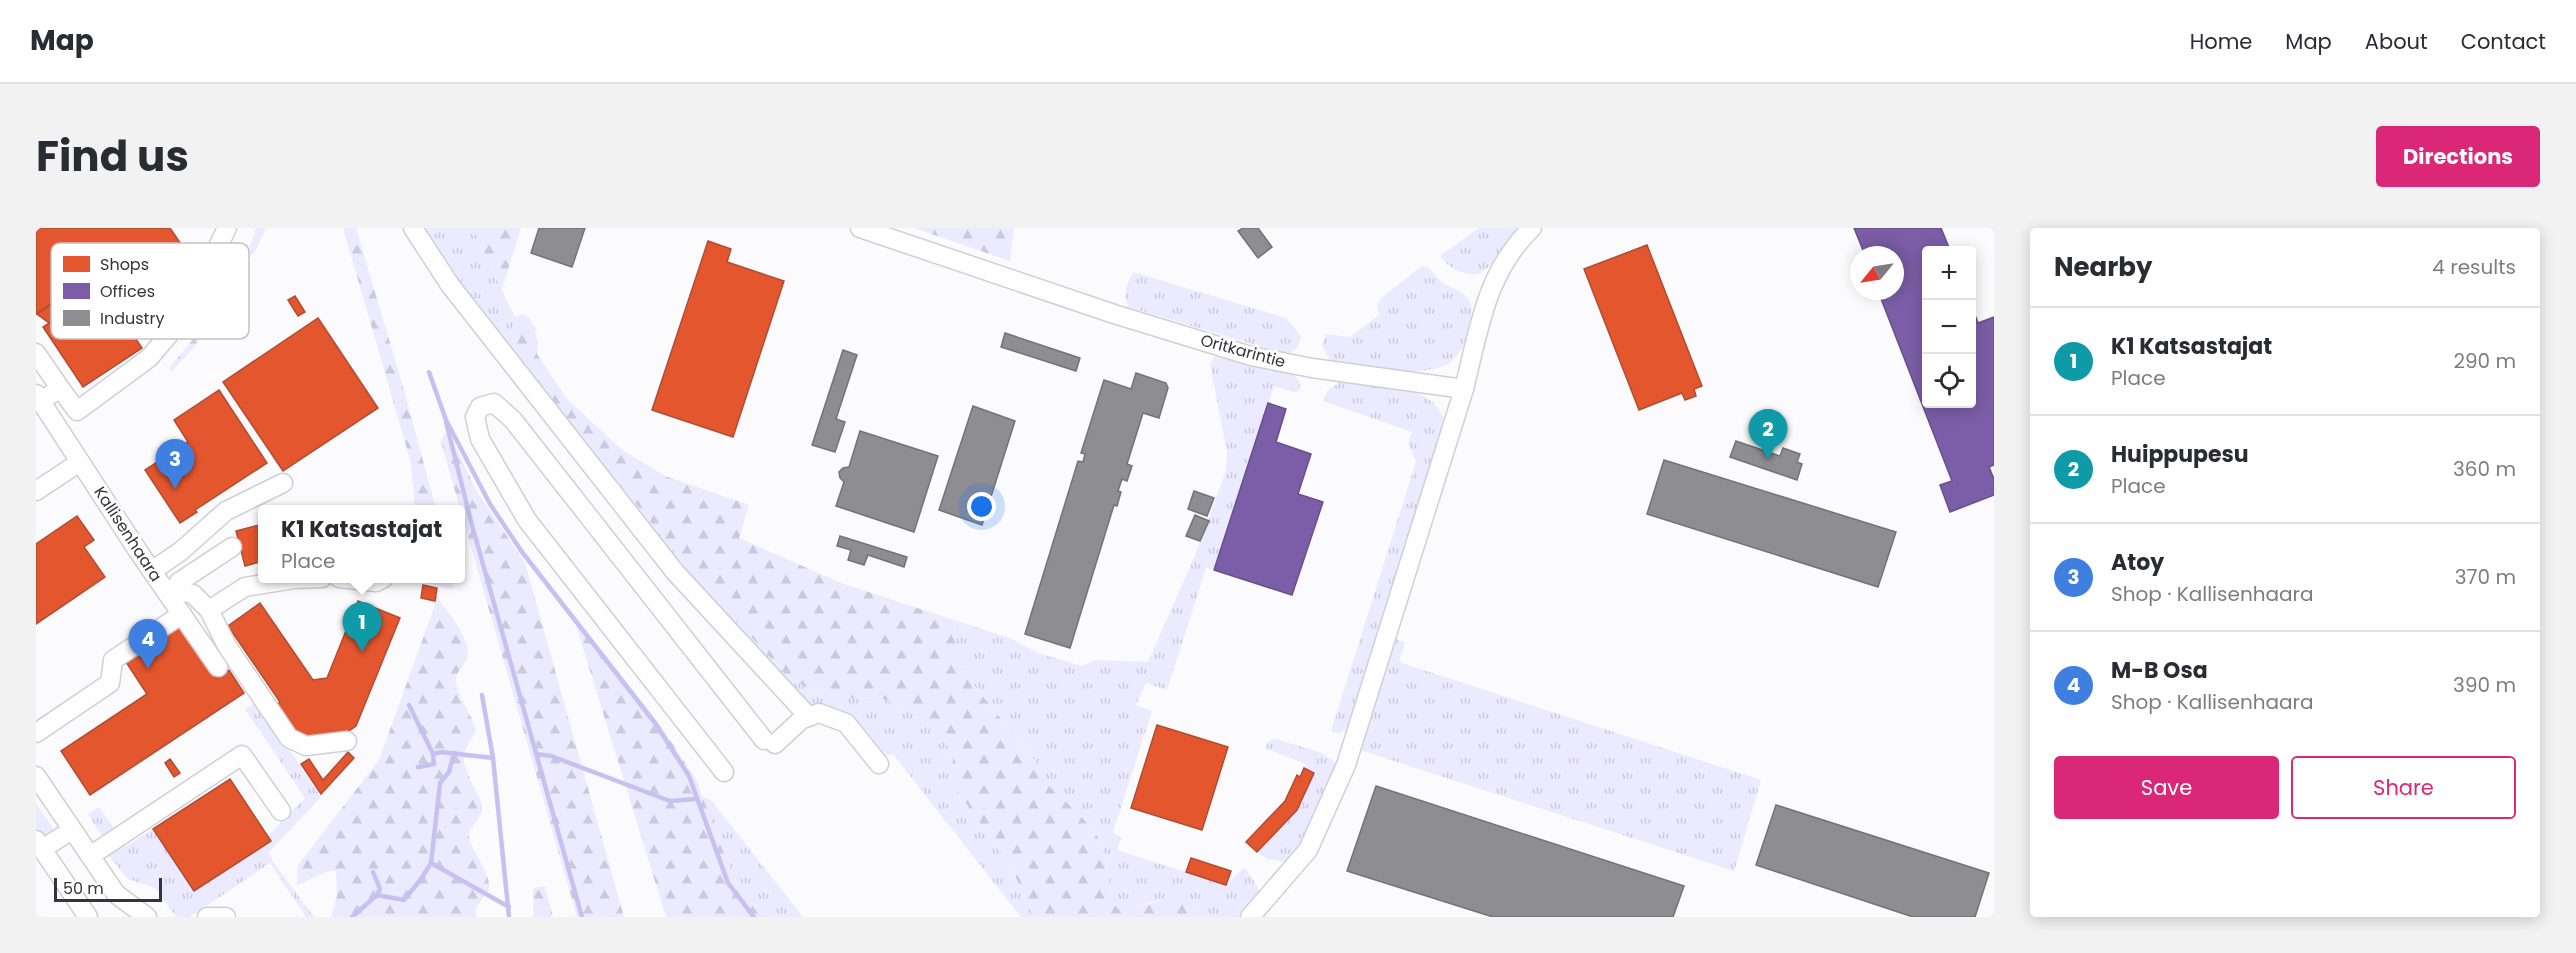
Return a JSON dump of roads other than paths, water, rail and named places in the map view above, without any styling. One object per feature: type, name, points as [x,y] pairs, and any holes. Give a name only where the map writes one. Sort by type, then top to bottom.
[{"type":"street","points":[[220,243],[227,228]]},
{"type":"street","points":[[413,228],[450,285],[675,572],[809,717]]},
{"type":"street","name":"Oritkarintie","points":[[860,228],[1114,314],[1251,356],[1312,368],[1464,389]]},
{"type":"street","points":[[1250,917],[1308,850],[1346,765],[1464,389],[1488,293],[1511,252],[1532,228]]},
{"type":"street","points":[[36,352],[77,411],[149,358],[165,339]]},
{"type":"street","points":[[38,397],[60,388]]},
{"type":"street","name":"Kallisenhaara","points":[[38,397],[152,571],[175,600],[218,668]]},
{"type":"street","points":[[724,772],[527,520],[480,439],[475,417],[480,407],[494,404],[513,420],[769,742],[802,719],[819,713],[846,723],[879,764]]},
{"type":"street","points":[[36,491],[80,462]]},
{"type":"street","points":[[152,571],[181,551],[226,511],[283,483]]},
{"type":"street","points":[[175,600],[179,582],[232,547]]},
{"type":"street","points":[[209,610],[245,587],[270,583]]},
{"type":"street","points":[[36,733],[110,682],[114,660],[175,600],[193,594],[209,610],[227,646],[289,738],[306,746],[347,741]]},
{"type":"street","points":[[90,856],[242,755],[281,811]]},
{"type":"street","points":[[36,776],[116,894],[142,916]]},
{"type":"street","points":[[72,830],[39,845],[88,917]]},
{"type":"street","points":[[207,917],[226,917]]},
{"type":"waterway","points":[[429,372],[446,420],[490,504],[522,552],[655,723],[689,776],[728,883],[754,917]]},
{"type":"waterway","points":[[446,422],[472,525],[582,917]]},
{"type":"waterway","points":[[482,695],[493,758],[509,917]]},
{"type":"waterway","points":[[409,705],[433,754],[434,764],[418,767]]},
{"type":"waterway","points":[[433,754],[441,752],[493,758]]},
{"type":"waterway","points":[[377,895],[404,900],[431,863],[440,783],[449,772],[454,753]]},
{"type":"waterway","points":[[536,754],[551,756],[670,801],[696,799]]},
{"type":"waterway","points":[[431,863],[509,907]]},
{"type":"waterway","points":[[352,917],[377,895],[380,889],[373,872]]},
{"type":"place","name":"Huippupesu","points":[[1768,459]]},
{"type":"place","name":"Atoy","points":[[175,489]]},
{"type":"place","name":"K1 Katsastajat","points":[[362,652]]},
{"type":"place","name":"M-B Osa","points":[[148,669]]}]
